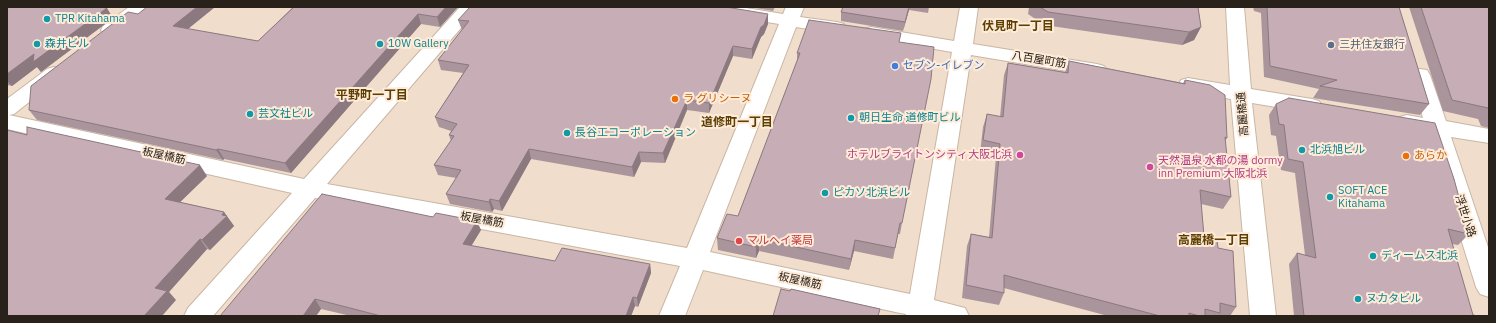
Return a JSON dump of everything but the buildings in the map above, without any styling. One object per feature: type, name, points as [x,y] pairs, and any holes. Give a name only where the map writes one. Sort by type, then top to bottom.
[{"type":"street","points":[[99,39],[141,7]]},
{"type":"street","points":[[197,316],[470,7]]},
{"type":"street","name":"八百屋町筋","points":[[706,7],[793,14],[962,47],[1117,73]]},
{"type":"street","points":[[919,311],[969,7]]},
{"type":"street","name":"高麗橋通","points":[[1235,7],[1241,94],[1263,316]]},
{"type":"street","points":[[672,316],[793,14]]},
{"type":"street","name":"浮世小路","points":[[1415,59],[1435,126],[1489,287]]},
{"type":"street","points":[[7,109],[68,62]]},
{"type":"street","points":[[1171,82],[1327,108]]},
{"type":"street","points":[[1389,119],[1489,136]]},
{"type":"street","name":"板屋橋筋","points":[[7,122],[310,188],[695,259],[919,311],[956,316]]},
{"type":"place","name":"TPR Kitahama","points":[[47,19]]},
{"type":"place","name":"森井ビル","points":[[37,44]]},
{"type":"place","name":"10W Gallery","points":[[380,44]]},
{"type":"place","name":"三井住友銀行","points":[[1331,45]]},
{"type":"place","name":"セブン-イレブン","points":[[895,66]]},
{"type":"place","name":"ラ グリシーヌ","points":[[675,99]]},
{"type":"place","name":"芸文社ビル","points":[[250,114]]},
{"type":"place","name":"朝日生命 道修町ビル","points":[[851,118]]},
{"type":"place","name":"長谷工コーポレーション","points":[[567,133]]},
{"type":"place","name":"北浜旭ビル","points":[[1302,150]]},
{"type":"place","name":"ホテルブライトンシティ大阪北浜","points":[[1020,155]]},
{"type":"place","name":"あらか","points":[[1406,156]]},
{"type":"place","name":"天然温泉 水都の湯 dormy inn Premium 大阪北浜","points":[[1150,167]]},
{"type":"place","name":"ピカソ北浜ビル","points":[[825,193]]},
{"type":"place","name":"SOFT ACE Kitahama","points":[[1330,197]]},
{"type":"place","name":"マルヘイ薬局","points":[[739,241]]},
{"type":"place","name":"ディームス北浜","points":[[1373,256]]},
{"type":"place","name":"ヌカタビル","points":[[1358,299]]},
{"type":"district","name":"伏見町一丁目","points":[[1018,27]]},
{"type":"district","name":"平野町一丁目","points":[[372,96]]},
{"type":"district","name":"道修町一丁目","points":[[737,123]]},
{"type":"district","name":"高麗橋一丁目","points":[[1214,241]]}]
